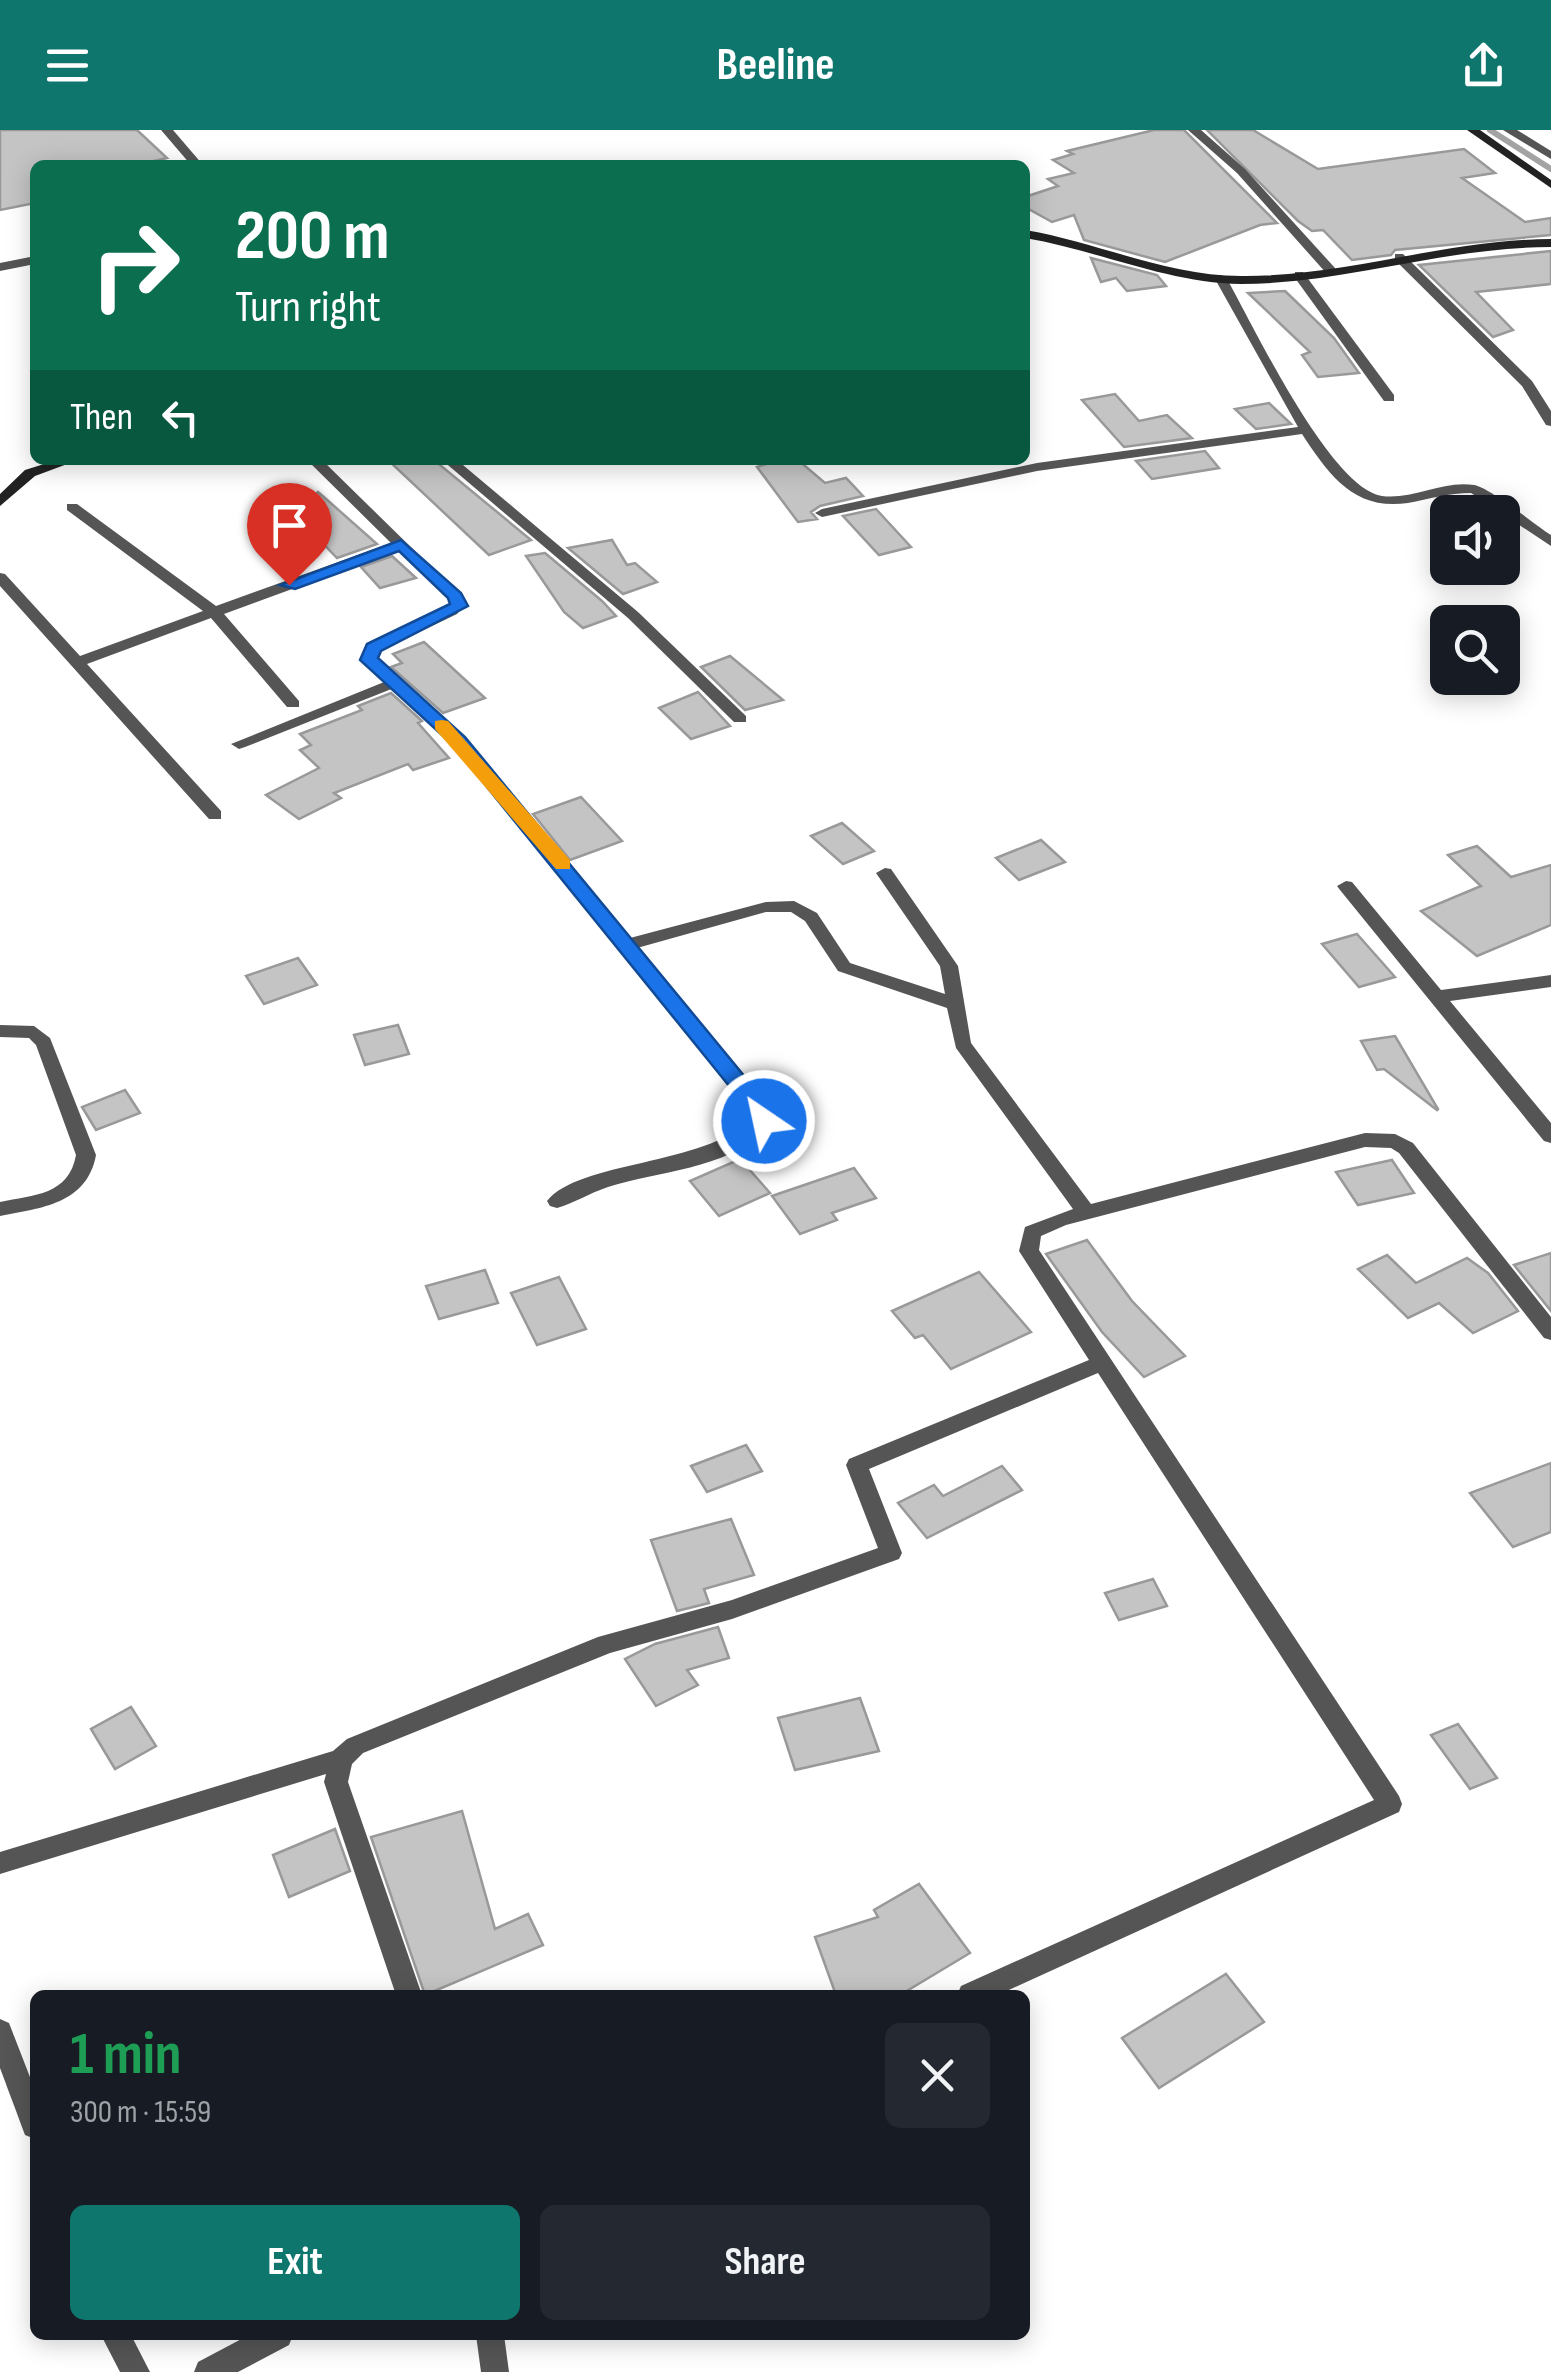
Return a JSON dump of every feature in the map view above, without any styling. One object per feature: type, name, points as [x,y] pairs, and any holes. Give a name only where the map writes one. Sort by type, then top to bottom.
[{"type":"street","points":[[169,132],[189,130]]},
{"type":"street","points":[[1194,130],[1240,172],[1331,271]]},
{"type":"street","points":[[1472,130],[1551,184]]},
{"type":"street","points":[[1509,130],[1551,156]]},
{"type":"street","points":[[169,132],[193,160]]},
{"type":"street","points":[[1030,235],[1221,280],[1299,275],[1399,257],[1551,243]]},
{"type":"street","points":[[1399,257],[1528,384],[1551,422]]},
{"type":"street","points":[[0,268],[30,261]]},
{"type":"street","points":[[1299,275],[1389,398]]},
{"type":"street","points":[[1221,280],[1303,430],[1363,495],[1385,499],[1474,489],[1551,542]]},
{"type":"street","points":[[1030,464],[1303,430]]},
{"type":"street","points":[[0,502],[30,473],[55,465]]},
{"type":"street","points":[[319,465],[460,602],[452,611],[373,648],[368,660],[459,741],[762,1112],[764,1121],[720,1148],[595,1180],[557,1202]]},
{"type":"street","points":[[455,465],[633,615],[740,720]]},
{"type":"street","points":[[822,513],[1015,466]]},
{"type":"street","points":[[72,507],[214,612],[293,704]]},
{"type":"street","points":[[76,662],[401,544]]},
{"type":"street","points":[[0,577],[216,815]]},
{"type":"street","points":[[239,744],[394,683]]},
{"type":"street","points":[[885,873],[949,966],[954,984],[952,1003],[962,1044],[1086,1212]]},
{"type":"street","points":[[1346,886],[1551,1136]]},
{"type":"street","points":[[626,946],[766,907],[794,906],[811,917],[844,967],[952,1003]]},
{"type":"street","points":[[1436,997],[1551,982]]},
{"type":"street","points":[[0,1030],[34,1032],[44,1042],[86,1155],[86,1172],[76,1186],[56,1196],[0,1209]]},
{"type":"street","points":[[981,1990],[1390,1804],[1029,1250],[1032,1232],[1086,1212],[1365,1140],[1395,1141],[1406,1148],[1551,1332]]},
{"type":"street","points":[[0,1862],[341,1759],[355,1746],[606,1644],[732,1610],[891,1554],[857,1465],[1102,1363]]},
{"type":"street","points":[[341,1759],[336,1782],[407,1990]]},
{"type":"street","points":[[0,2032],[30,2113]]},
{"type":"street","points":[[118,2340],[136,2372]]},
{"type":"street","points":[[208,2372],[269,2340]]},
{"type":"street","points":[[491,2340],[496,2372]]},
{"type":"building","points":[[0,130],[137,130],[167,158],[30,160],[30,204],[0,210]]},
{"type":"building","points":[[1154,130],[1184,130],[1277,223],[1260,225],[1165,262],[1084,240],[1074,215],[1052,222],[1030,210],[1030,195],[1058,186],[1048,179],[1074,173],[1053,160],[1073,154],[1067,151]]},
{"type":"building","points":[[1207,130],[1253,130],[1318,169],[1464,149],[1495,173],[1462,178],[1525,222],[1551,218],[1551,235],[1395,250],[1391,255],[1352,260],[1323,230],[1312,231],[1298,221]]},
{"type":"building","points":[[1551,251],[1551,284],[1476,292],[1513,330],[1493,337],[1419,265]]},
{"type":"building","points":[[1091,258],[1157,275],[1166,286],[1127,291],[1116,278],[1101,282]]},
{"type":"building","points":[[1285,291],[1334,338],[1359,373],[1318,377],[1302,355],[1310,352],[1248,293]]},
{"type":"building","points":[[1115,394],[1139,421],[1167,415],[1192,438],[1124,447],[1082,400]]},
{"type":"building","points":[[1269,403],[1291,424],[1256,429],[1235,409]]},
{"type":"building","points":[[1205,451],[1219,468],[1152,479],[1136,461]]},
{"type":"building","points":[[393,465],[440,465],[531,540],[489,555]]},
{"type":"building","points":[[804,465],[825,483],[846,478],[863,496],[820,506],[811,512],[817,519],[798,522],[757,467]]},
{"type":"building","points":[[318,492],[377,544],[337,558],[291,510],[305,505]]},
{"type":"building","points":[[876,509],[911,547],[879,555],[843,516]]},
{"type":"building","points":[[612,540],[627,565],[635,563],[657,582],[623,594],[568,548]]},
{"type":"building","points":[[545,553],[616,616],[583,628],[564,612],[526,556]]},
{"type":"building","points":[[392,556],[416,578],[380,588],[361,567]]},
{"type":"building","points":[[424,642],[485,698],[443,713],[391,667],[402,663],[393,654]]},
{"type":"building","points":[[730,656],[783,700],[745,710],[701,667]]},
{"type":"building","points":[[698,692],[730,726],[691,739],[659,708]]},
{"type":"building","points":[[391,693],[422,721],[418,723],[449,758],[413,770],[408,764],[334,793],[341,798],[299,819],[266,795],[319,768],[300,750],[311,745],[300,734],[362,710],[358,706]]},
{"type":"building","points":[[581,797],[622,841],[570,860],[533,814]]},
{"type":"building","points":[[842,823],[874,851],[843,864],[811,836]]},
{"type":"building","points":[[1041,840],[1065,862],[1019,880],[996,858]]},
{"type":"building","points":[[1477,846],[1511,877],[1551,865],[1551,925],[1477,956],[1421,911],[1481,886],[1448,855]]},
{"type":"building","points":[[1357,934],[1395,977],[1359,987],[1322,944]]},
{"type":"building","points":[[298,958],[317,985],[264,1004],[246,976]]},
{"type":"building","points":[[398,1025],[409,1054],[365,1065],[354,1035]]},
{"type":"building","points":[[1395,1036],[1437,1110],[1384,1069],[1377,1070],[1361,1041]]},
{"type":"building","points":[[125,1090],[140,1113],[96,1130],[82,1107]]},
{"type":"building","points":[[740,1159],[770,1193],[719,1216],[690,1181]]},
{"type":"building","points":[[1392,1160],[1414,1193],[1358,1205],[1336,1172]]},
{"type":"building","points":[[854,1168],[876,1198],[832,1213],[837,1220],[800,1234],[772,1196]]},
{"type":"building","points":[[1087,1240],[1132,1301],[1185,1356],[1144,1377],[1102,1332],[1046,1254]]},
{"type":"building","points":[[1551,1253],[1551,1311],[1514,1265]]},
{"type":"building","points":[[1387,1255],[1416,1283],[1467,1258],[1488,1273],[1518,1311],[1473,1333],[1439,1303],[1408,1318],[1358,1269]]},
{"type":"building","points":[[485,1270],[498,1303],[439,1319],[426,1286]]},
{"type":"building","points":[[979,1272],[1031,1332],[951,1369],[923,1335],[915,1338],[892,1311]]},
{"type":"building","points":[[559,1277],[586,1329],[537,1345],[511,1293]]},
{"type":"building","points":[[746,1445],[762,1471],[707,1492],[691,1466]]},
{"type":"building","points":[[1551,1463],[1551,1532],[1513,1547],[1470,1493]]},
{"type":"building","points":[[1002,1466],[1022,1490],[927,1538],[898,1503],[934,1485],[943,1496]]},
{"type":"building","points":[[731,1519],[754,1575],[704,1589],[709,1603],[677,1611],[651,1540]]},
{"type":"building","points":[[1153,1579],[1167,1606],[1119,1620],[1105,1593]]},
{"type":"building","points":[[718,1627],[729,1658],[687,1670],[698,1685],[656,1706],[625,1659],[655,1644]]},
{"type":"building","points":[[860,1698],[879,1751],[795,1770],[778,1718]]},
{"type":"building","points":[[131,1707],[156,1746],[115,1769],[91,1729]]},
{"type":"building","points":[[1458,1724],[1497,1778],[1470,1789],[1431,1735]]},
{"type":"building","points":[[462,1811],[495,1929],[528,1914],[543,1945],[437,1990],[423,1990],[371,1837]]},
{"type":"building","points":[[335,1829],[350,1871],[289,1897],[273,1855]]},
{"type":"building","points":[[919,1884],[970,1953],[908,1990],[834,1990],[815,1937],[878,1917],[874,1910]]},
{"type":"building","points":[[1226,1974],[1264,2022],[1159,2088],[1122,2038]]},
{"type":"waterway","points":[[1490,130],[1551,169]]},
{"type":"slow traffic","points":[[442,725],[563,864]]},
{"type":"route","points":[[289,585],[401,544],[456,596],[459,606],[373,648],[368,660],[459,741],[548,844],[762,1112],[764,1121]]}]
